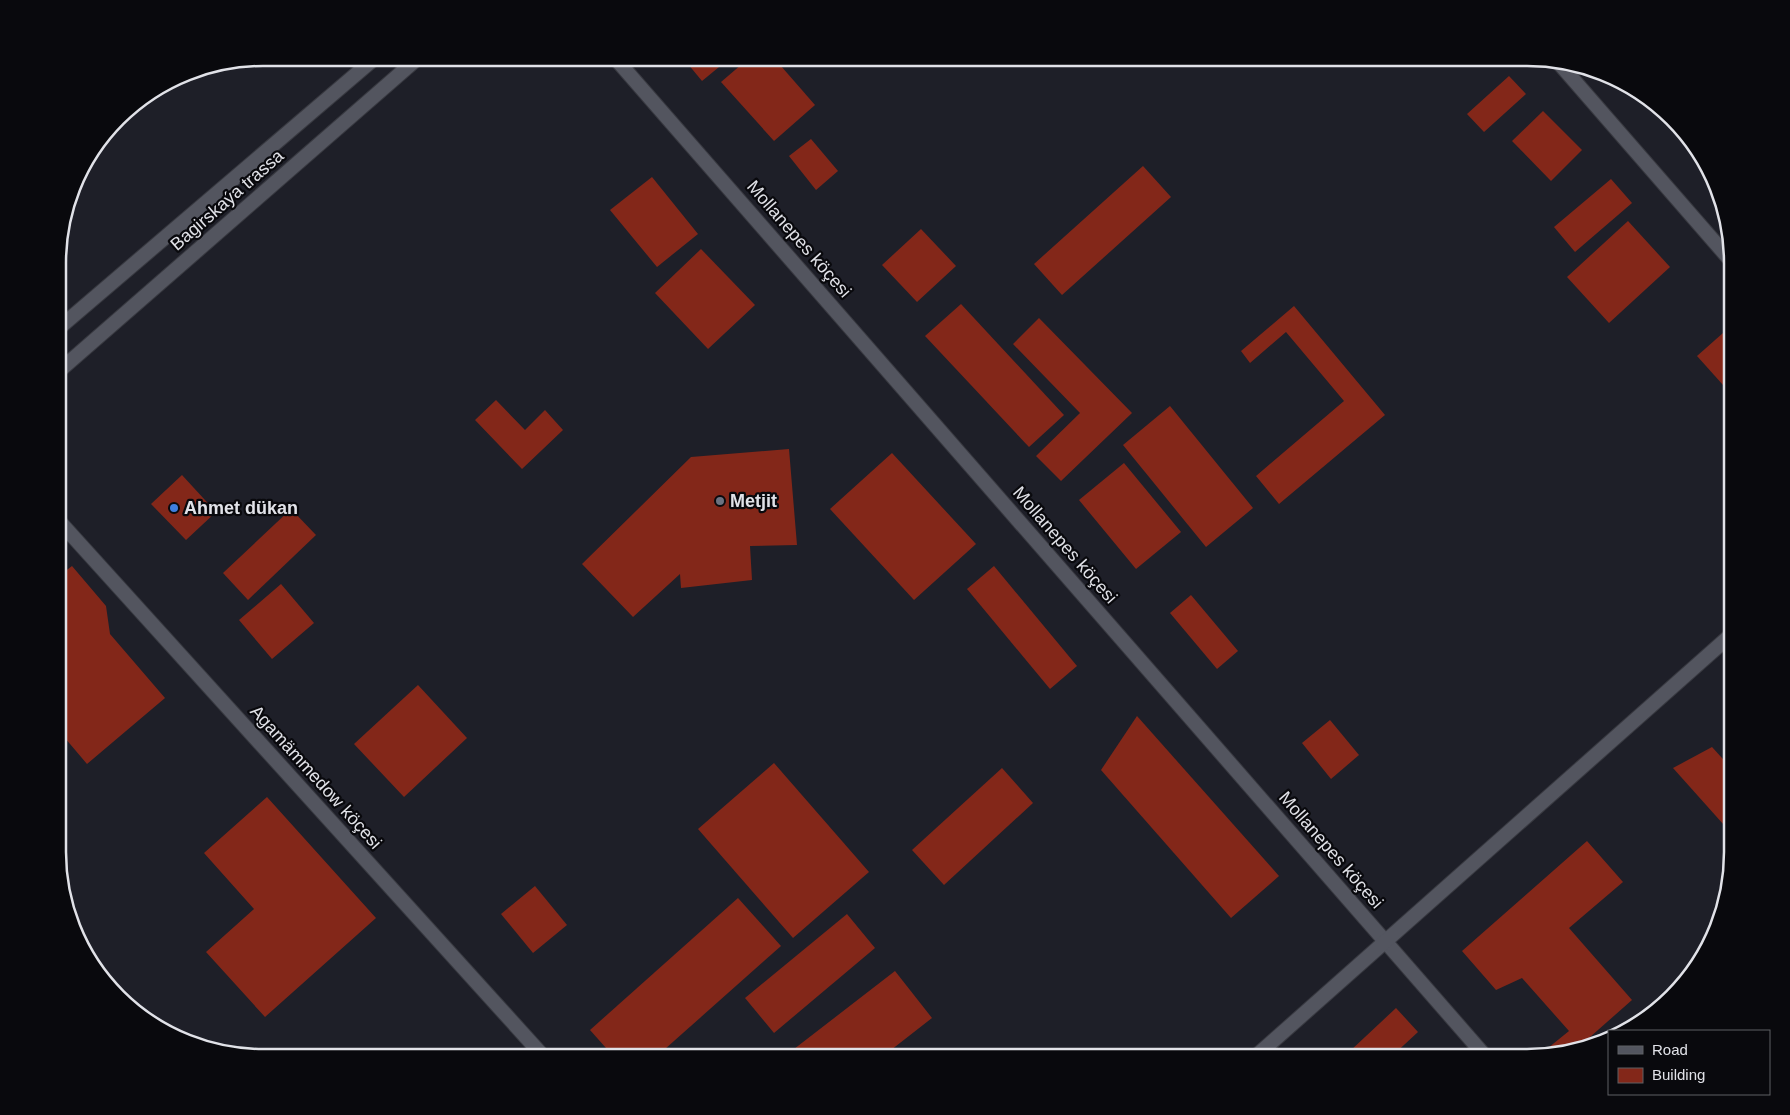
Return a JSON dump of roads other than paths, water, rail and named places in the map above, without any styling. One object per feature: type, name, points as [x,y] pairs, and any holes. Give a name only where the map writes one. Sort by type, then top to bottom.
[{"type":"street","name":"Bagirskaýa trassa","points":[[66,322],[366,66]]},
{"type":"street","name":"Bagirskaýa trassa","points":[[66,365],[409,66]]},
{"type":"street","name":"Mollanepes köçesi","points":[[623,66],[1479,1049]]},
{"type":"street","points":[[1565,70],[1723,252]]},
{"type":"street","name":"Agamämmedow köçesi","points":[[66,529],[537,1049]]},
{"type":"street","points":[[1264,1049],[1724,641]]},
{"type":"place","name":"Metjit","points":[[720,501]]},
{"type":"place","name":"Ahmet dükan","points":[[174,508]]}]
